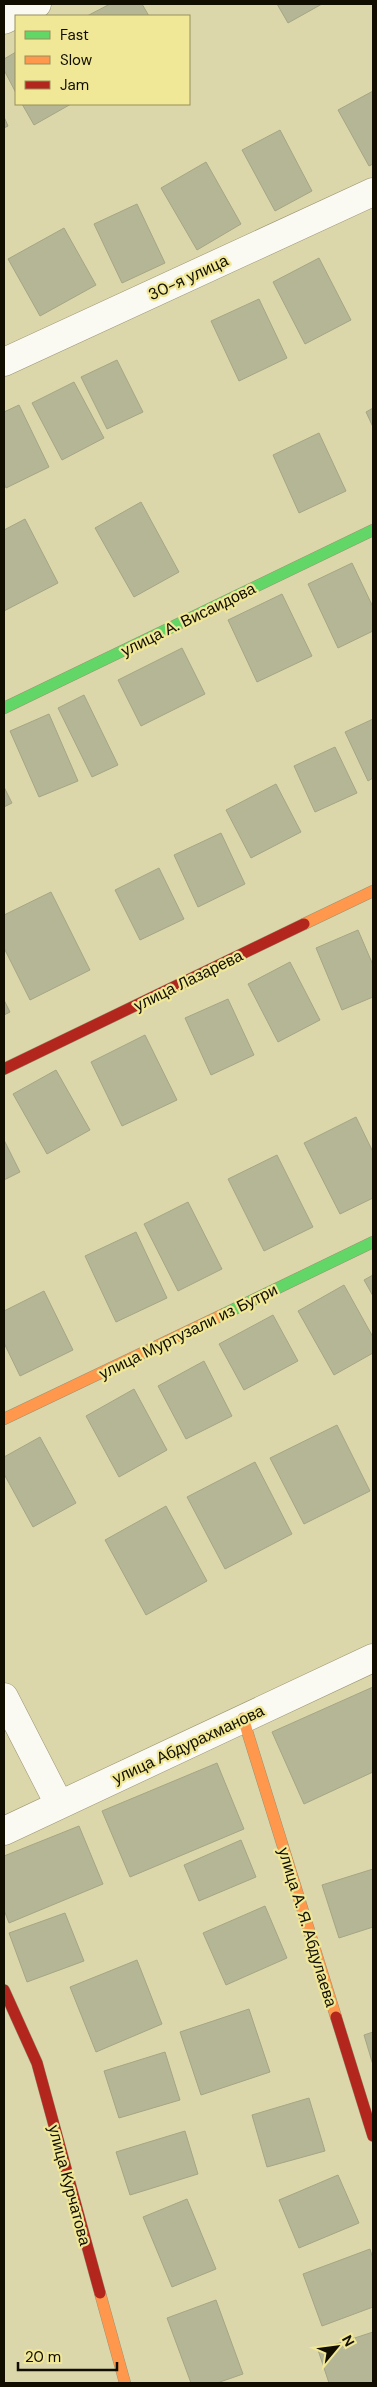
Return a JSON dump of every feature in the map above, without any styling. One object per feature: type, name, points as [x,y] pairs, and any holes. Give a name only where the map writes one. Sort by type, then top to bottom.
[{"type":"street","points":[[4,20],[38,4]]},
{"type":"street","name":"30-я улица","points":[[4,362],[373,192]]},
{"type":"street","name":"улица А. Висаидова","points":[[4,708],[373,530]]},
{"type":"street","name":"улица Лазарева","points":[[4,1069],[373,891]]},
{"type":"street","name":"улица Муртузали из Бутри","points":[[4,1419],[373,1242]]},
{"type":"street","name":"улица Абдурахманова","points":[[4,1831],[373,1658]]},
{"type":"street","points":[[4,1697],[59,1804]]},
{"type":"street","name":"улица А. Я. Абдулаева","points":[[243,1718],[373,2136]]},
{"type":"street","name":"улица Курчатова","points":[[4,1990],[37,2063],[125,2383]]},
{"type":"building","points":[[110,4],[142,4],[148,15],[89,15]]},
{"type":"building","points":[[277,4],[322,4],[288,23]]},
{"type":"building","points":[[15,53],[15,91],[4,70],[4,59]]},
{"type":"building","points":[[373,91],[373,164],[369,166],[338,110]]},
{"type":"building","points":[[23,105],[69,105],[34,125]]},
{"type":"building","points":[[4,117],[8,126],[4,128]]},
{"type":"building","points":[[280,130],[312,191],[275,211],[242,150]]},
{"type":"building","points":[[206,162],[241,224],[197,250],[161,188]]},
{"type":"building","points":[[137,204],[165,263],[122,283],[94,224]]},
{"type":"building","points":[[64,228],[96,285],[40,316],[8,259]]},
{"type":"building","points":[[319,258],[351,320],[305,344],[273,282]]},
{"type":"building","points":[[259,299],[287,358],[239,381],[211,321]]},
{"type":"building","points":[[117,360],[143,412],[107,429],[81,377]]},
{"type":"building","points":[[74,382],[104,438],[62,460],[32,403]]},
{"type":"building","points":[[19,405],[49,467],[6,488],[4,483],[4,412]]},
{"type":"building","points":[[373,408],[373,427],[366,412]]},
{"type":"building","points":[[319,433],[346,491],[299,513],[273,455]]},
{"type":"building","points":[[141,502],[179,572],[134,597],[95,528]]},
{"type":"building","points":[[25,519],[58,583],[4,611],[4,530]]},
{"type":"building","points":[[352,563],[373,607],[373,631],[338,648],[308,584]]},
{"type":"building","points":[[282,594],[312,656],[257,682],[228,620]]},
{"type":"building","points":[[182,648],[205,694],[141,726],[118,680]]},
{"type":"building","points":[[84,695],[118,765],[92,777],[58,708]]},
{"type":"building","points":[[49,714],[78,781],[39,797],[10,731]]},
{"type":"building","points":[[373,719],[373,778],[368,781],[345,732]]},
{"type":"building","points":[[335,747],[357,793],[315,812],[294,766]]},
{"type":"building","points":[[276,784],[301,832],[251,858],[226,810]]},
{"type":"building","points":[[4,787],[12,803],[4,807]]},
{"type":"building","points":[[221,833],[245,884],[198,907],[174,855]]},
{"type":"building","points":[[159,868],[184,919],[140,940],[115,890]]},
{"type":"building","points":[[51,892],[90,970],[30,1000],[4,948],[4,915]]},
{"type":"building","points":[[358,930],[373,965],[373,997],[342,1010],[316,948]]},
{"type":"building","points":[[290,962],[320,1020],[278,1042],[248,984]]},
{"type":"building","points":[[228,999],[254,1055],[211,1075],[185,1018]]},
{"type":"building","points":[[4,1000],[10,1012],[4,1015]]},
{"type":"building","points":[[145,1035],[177,1100],[122,1126],[91,1062]]},
{"type":"building","points":[[56,1070],[90,1130],[47,1154],[13,1094]]},
{"type":"building","points":[[356,1117],[373,1152],[373,1198],[340,1214],[304,1143]]},
{"type":"building","points":[[4,1140],[20,1172],[4,1180]]},
{"type":"building","points":[[277,1155],[313,1227],[264,1251],[228,1179]]},
{"type":"building","points":[[188,1202],[222,1269],[178,1291],[144,1224]]},
{"type":"building","points":[[136,1232],[167,1298],[116,1322],[85,1256]]},
{"type":"building","points":[[373,1275],[373,1296],[364,1280]]},
{"type":"building","points":[[344,1285],[373,1337],[373,1353],[334,1375],[298,1311]]},
{"type":"building","points":[[44,1291],[73,1350],[20,1376],[4,1343],[4,1311]]},
{"type":"building","points":[[273,1315],[298,1361],[244,1390],[219,1344]]},
{"type":"building","points":[[204,1361],[232,1416],[186,1439],[158,1386]]},
{"type":"building","points":[[134,1389],[167,1450],[119,1477],[86,1416]]},
{"type":"building","points":[[337,1425],[370,1491],[304,1524],[270,1458]]},
{"type":"building","points":[[40,1437],[76,1503],[33,1527],[4,1474],[4,1457]]},
{"type":"building","points":[[255,1462],[292,1534],[225,1569],[187,1497]]},
{"type":"building","points":[[166,1506],[207,1581],[146,1615],[105,1540]]},
{"type":"building","points":[[373,1687],[373,1772],[304,1804],[272,1732]]},
{"type":"building","points":[[217,1763],[244,1829],[130,1877],[102,1811]]},
{"type":"building","points":[[79,1826],[103,1884],[9,1923],[4,1910],[4,1856]]},
{"type":"building","points":[[241,1840],[256,1877],[199,1901],[184,1865]]},
{"type":"building","points":[[373,1869],[373,1927],[339,1938],[322,1885]]},
{"type":"building","points":[[265,1906],[287,1958],[226,1985],[203,1933]]},
{"type":"building","points":[[65,1913],[84,1961],[27,1982],[9,1933]]},
{"type":"building","points":[[137,1960],[162,2024],[96,2052],[70,1987]]},
{"type":"building","points":[[249,2009],[270,2072],[201,2095],[180,2032]]},
{"type":"building","points":[[373,2032],[373,2065],[364,2035]]},
{"type":"building","points":[[165,2052],[180,2100],[119,2118],[104,2071]]},
{"type":"building","points":[[309,2098],[325,2151],[267,2167],[252,2115]]},
{"type":"building","points":[[185,2131],[198,2174],[130,2195],[116,2152]]},
{"type":"building","points":[[338,2175],[359,2223],[299,2248],[279,2200]]},
{"type":"building","points":[[187,2199],[216,2269],[172,2287],[143,2217]]},
{"type":"building","points":[[370,2249],[373,2259],[373,2307],[322,2326],[303,2274]]},
{"type":"building","points":[[216,2300],[243,2374],[217,2383],[191,2383],[167,2318]]},
{"type":"building","points":[[373,2332],[373,2383],[329,2383],[318,2350]]},
{"type":"traffic: fast","points":[[4,708],[373,530]]},
{"type":"traffic: fast","points":[[224,1314],[373,1242]]},
{"type":"traffic: slow","points":[[304,924],[373,891]]},
{"type":"traffic: slow","points":[[4,1419],[224,1314]]},
{"type":"traffic: slow","points":[[243,1718],[336,2017]]},
{"type":"traffic: slow","points":[[100,2293],[125,2383]]},
{"type":"traffic: jam","points":[[4,1069],[304,924]]},
{"type":"traffic: jam","points":[[4,1990],[37,2063],[100,2293]]},
{"type":"traffic: jam","points":[[336,2017],[373,2136]]}]
